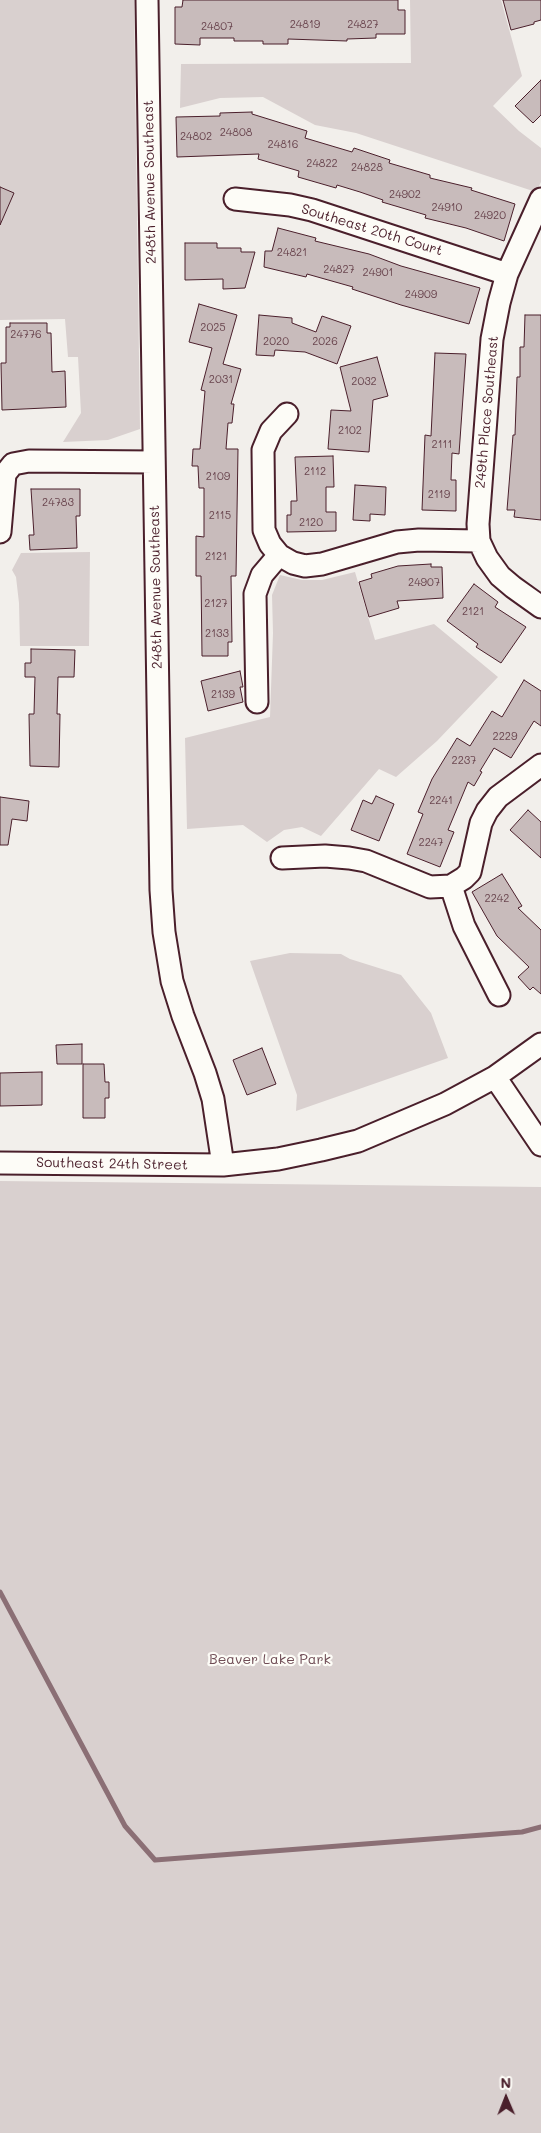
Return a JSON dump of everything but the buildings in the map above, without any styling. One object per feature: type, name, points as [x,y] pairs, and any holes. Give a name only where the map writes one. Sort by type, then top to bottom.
[{"type":"street","name":"248th Avenue Southeast","points":[[147,0],[161,890],[164,932],[172,981],[213,1099],[223,1166]]},
{"type":"street","name":"Southeast 20th Court","points":[[235,199],[290,205],[312,210],[507,274]]},
{"type":"street","name":"249th Place Southeast","points":[[541,199],[507,274],[492,339],[478,524],[479,541],[487,558],[500,576],[512,587],[541,607]]},
{"type":"street","points":[[287,414],[271,431],[263,450],[264,530],[270,544],[279,555],[293,563],[305,566],[322,564],[397,542],[419,540],[479,541]]},
{"type":"street","points":[[0,532],[5,474],[13,464],[29,461],[154,462]]},
{"type":"street","points":[[257,702],[255,594],[262,575],[279,555]]},
{"type":"street","points":[[282,858],[325,856],[349,858],[366,861],[430,887],[451,886],[470,872],[481,823],[487,811],[498,797],[541,765]]},
{"type":"street","points":[[451,886],[464,926],[499,995]]},
{"type":"street","name":"Southeast 24th Street","points":[[0,1163],[223,1166],[278,1159],[358,1141],[445,1104],[495,1077],[541,1044]]},
{"type":"street","points":[[495,1077],[541,1145]]},
{"type":"green space","points":[[0,0],[134,0],[140,429],[108,440],[63,442],[81,413],[78,357],[68,357],[65,319],[0,320]]},
{"type":"green space","points":[[410,0],[501,0],[522,76],[493,106],[519,131],[541,148],[541,182],[536,192],[356,133],[315,125],[263,97],[220,98],[180,108],[181,64],[411,63]]},
{"type":"green space","points":[[90,552],[89,646],[20,646],[19,603],[16,577],[12,570],[21,553]]},
{"type":"green space","points":[[355,572],[375,640],[434,624],[498,677],[437,741],[396,777],[379,769],[321,836],[302,827],[284,830],[267,842],[243,825],[187,829],[185,738],[270,717],[273,633],[272,595],[280,575],[302,580],[322,580]]},
{"type":"green space","points":[[290,953],[341,954],[350,959],[401,975],[431,1013],[448,1058],[296,1111],[297,1095],[250,961]]},
{"type":"green space","name":"Beaver Lake Park","points":[[0,1181],[541,1187],[541,2133],[0,2133]]},
{"type":"waterway","points":[[0,1592],[125,1826],[155,1860],[522,1832],[541,1827]]}]
